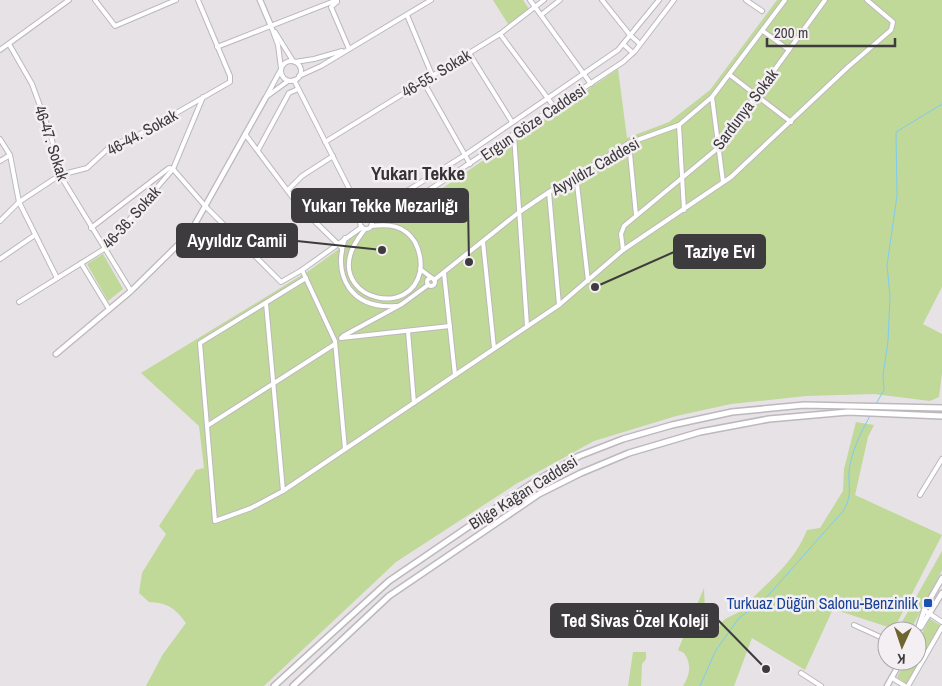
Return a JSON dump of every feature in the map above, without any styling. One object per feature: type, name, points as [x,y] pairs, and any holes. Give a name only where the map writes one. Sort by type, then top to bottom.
[{"type":"main road","name":"Bilge Kağan Caddesi","points":[[274,686],[390,581],[531,484],[579,456],[623,439],[672,425],[732,412],[804,405],[942,408]]},
{"type":"main road","name":"Bilge Kağan Caddesi","points":[[293,686],[389,596],[539,494],[581,473],[629,453],[700,432],[769,419],[818,413],[942,416]]},
{"type":"street","points":[[56,0],[60,6]]},
{"type":"street","points":[[0,50],[69,0]]},
{"type":"street","points":[[95,0],[115,26],[176,0]]},
{"type":"street","points":[[198,0],[216,47],[338,0]]},
{"type":"street","points":[[260,0],[278,45],[282,76],[288,80],[294,80],[431,0]]},
{"type":"street","points":[[338,0],[331,7],[349,49]]},
{"type":"street","points":[[420,0],[422,5]]},
{"type":"street","points":[[530,0],[591,84]]},
{"type":"street","name":"46-55. Sokak","points":[[325,142],[500,34],[544,0]]},
{"type":"street","points":[[541,15],[560,0]]},
{"type":"street","points":[[602,0],[630,35],[640,44]]},
{"type":"street","name":"Ergun Göze Caddesi","points":[[365,218],[465,155],[618,50],[659,0]]},
{"type":"street","points":[[667,0],[673,2]]},
{"type":"street","points":[[746,0],[762,11]]},
{"type":"street","name":"Ayyıldız Caddesi","points":[[207,426],[341,338],[399,306],[430,281],[444,273],[518,213],[549,192],[629,143],[679,125],[712,97],[764,31],[785,0]]},
{"type":"street","name":"Sardunya Sokak","points":[[624,250],[622,230],[636,215],[718,148],[825,0]]},
{"type":"street","points":[[306,278],[200,343],[215,521],[251,508],[283,491],[559,305],[624,250],[723,182],[893,27],[893,22],[866,0]]},
{"type":"street","name":"Ergun Göze Caddesi","points":[[372,221],[420,196],[470,164],[591,84],[634,53],[673,2]]},
{"type":"street","points":[[407,14],[432,76]]},
{"type":"street","points":[[272,26],[300,68],[299,76]]},
{"type":"street","points":[[764,31],[789,50]]},
{"type":"street","points":[[500,34],[555,108]]},
{"type":"street","name":"46-47. Sokak","points":[[9,44],[32,84],[51,136],[60,175],[131,291]]},
{"type":"street","points":[[623,44],[634,53]]},
{"type":"street","name":"46-44. Sokak","points":[[0,220],[19,202],[60,175],[87,168],[112,145],[133,138],[230,82],[230,76],[216,47]]},
{"type":"street","points":[[56,354],[131,291],[190,233],[286,62],[320,58],[349,49]]},
{"type":"street","points":[[469,53],[512,122]]},
{"type":"street","points":[[730,74],[791,122]]},
{"type":"street","points":[[265,99],[288,80]]},
{"type":"street","points":[[294,80],[365,218],[372,221],[371,226]]},
{"type":"street","points":[[423,81],[470,164]]},
{"type":"street","points":[[258,150],[289,93],[298,89]]},
{"type":"street","name":"46-36. Sokak","points":[[19,302],[104,249],[174,169],[203,97]]},
{"type":"street","points":[[712,97],[723,182]]},
{"type":"street","points":[[679,125],[684,210]]},
{"type":"street","points":[[245,134],[299,206],[342,248]]},
{"type":"street","points":[[514,135],[527,326]]},
{"type":"street","points":[[0,138],[10,155],[19,202],[57,278]]},
{"type":"street","points":[[629,143],[636,215]]},
{"type":"street","points":[[0,161],[10,155]]},
{"type":"street","points":[[288,190],[302,176],[333,156]]},
{"type":"street","points":[[92,228],[169,168],[174,169],[206,207],[280,282],[302,270],[345,238],[363,228],[389,225],[408,233],[420,253],[420,268],[417,278],[409,290],[393,298],[377,299],[362,291],[351,276],[349,258],[363,228]]},
{"type":"street","points":[[576,175],[588,281]]},
{"type":"street","points":[[415,187],[420,196]]},
{"type":"street","points":[[549,192],[559,305]]},
{"type":"street","points":[[406,193],[411,200]]},
{"type":"street","points":[[363,228],[360,222],[365,218]]},
{"type":"street","points":[[0,259],[35,234]]},
{"type":"street","points":[[345,238],[342,248],[341,269],[351,291],[366,303],[379,306],[399,306]]},
{"type":"street","points":[[483,242],[494,348]]},
{"type":"street","points":[[81,263],[109,309]]},
{"type":"street","points":[[420,268],[430,281]]},
{"type":"street","points":[[302,270],[335,342],[345,449]]},
{"type":"street","points":[[444,273],[455,375]]},
{"type":"street","points":[[417,278],[430,281]]},
{"type":"street","points":[[266,303],[283,491]]},
{"type":"street","points":[[341,338],[450,326]]},
{"type":"street","points":[[408,331],[414,403]]},
{"type":"street","points":[[920,495],[942,459]]},
{"type":"street","points":[[920,621],[924,610],[942,578]]},
{"type":"street","points":[[925,621],[942,593]]},
{"type":"street","points":[[924,610],[942,622]]},
{"type":"street","points":[[854,625],[877,635]]},
{"type":"street","points":[[892,678],[907,686],[942,627]]},
{"type":"street","points":[[888,686],[896,671]]},
{"type":"street","points":[[801,673],[821,686]]},
{"type":"green space","points":[[493,0],[523,0],[529,9],[508,24]]},
{"type":"green space","points":[[777,0],[942,0],[942,287],[923,324],[942,334],[942,373],[939,397],[930,401],[874,394],[806,396],[731,404],[676,416],[594,441],[516,484],[396,562],[264,686],[146,686],[163,654],[186,623],[170,607],[149,602],[139,593],[142,573],[166,534],[159,526],[196,470],[204,468],[199,426],[141,373],[310,270],[339,249],[355,234],[403,215],[618,69],[627,138],[669,122],[710,90]]},
{"type":"green space","points":[[103,254],[123,289],[108,301],[87,264]]},
{"type":"green space","points":[[856,422],[874,425],[868,437],[855,495],[942,535],[898,621],[877,621],[877,623],[833,609],[805,670],[752,638],[734,686],[683,686],[689,674],[689,665],[687,657],[678,650],[704,588],[706,633],[712,637],[723,621],[740,611],[786,564],[801,543],[807,530],[820,528],[843,491],[844,469]]},
{"type":"green space","points":[[942,551],[942,570],[915,621],[903,621]]},
{"type":"green space","points":[[930,619],[940,625],[927,648],[927,624]]},
{"type":"green space","points":[[633,652],[646,652],[646,659],[642,664],[641,686],[628,686]]},
{"type":"green space","points":[[900,671],[914,671],[907,684],[897,677]]},
{"type":"waterway","points":[[876,404],[884,390],[883,375],[888,341],[890,296],[887,265],[897,196],[896,132],[942,104]]},
{"type":"waterway","points":[[700,686],[716,650],[739,618],[765,599],[844,510],[849,495],[849,472],[852,457],[860,435],[871,414]]},
{"type":"place","name":"Ayyıldız Camii","points":[[382,250]]},
{"type":"place","name":"Yukarı Tekke Mezarlığı","points":[[469,262]]},
{"type":"place","name":"Taziye Evi","points":[[595,287]]},
{"type":"place","name":"Turkuaz Düğün Salonu-Benzinlik","points":[[928,603]]},
{"type":"place","name":"Ted Sivas Özel Koleji","points":[[766,669]]},
{"type":"district","name":"Yukarı Tekke","points":[[418,173]]}]
